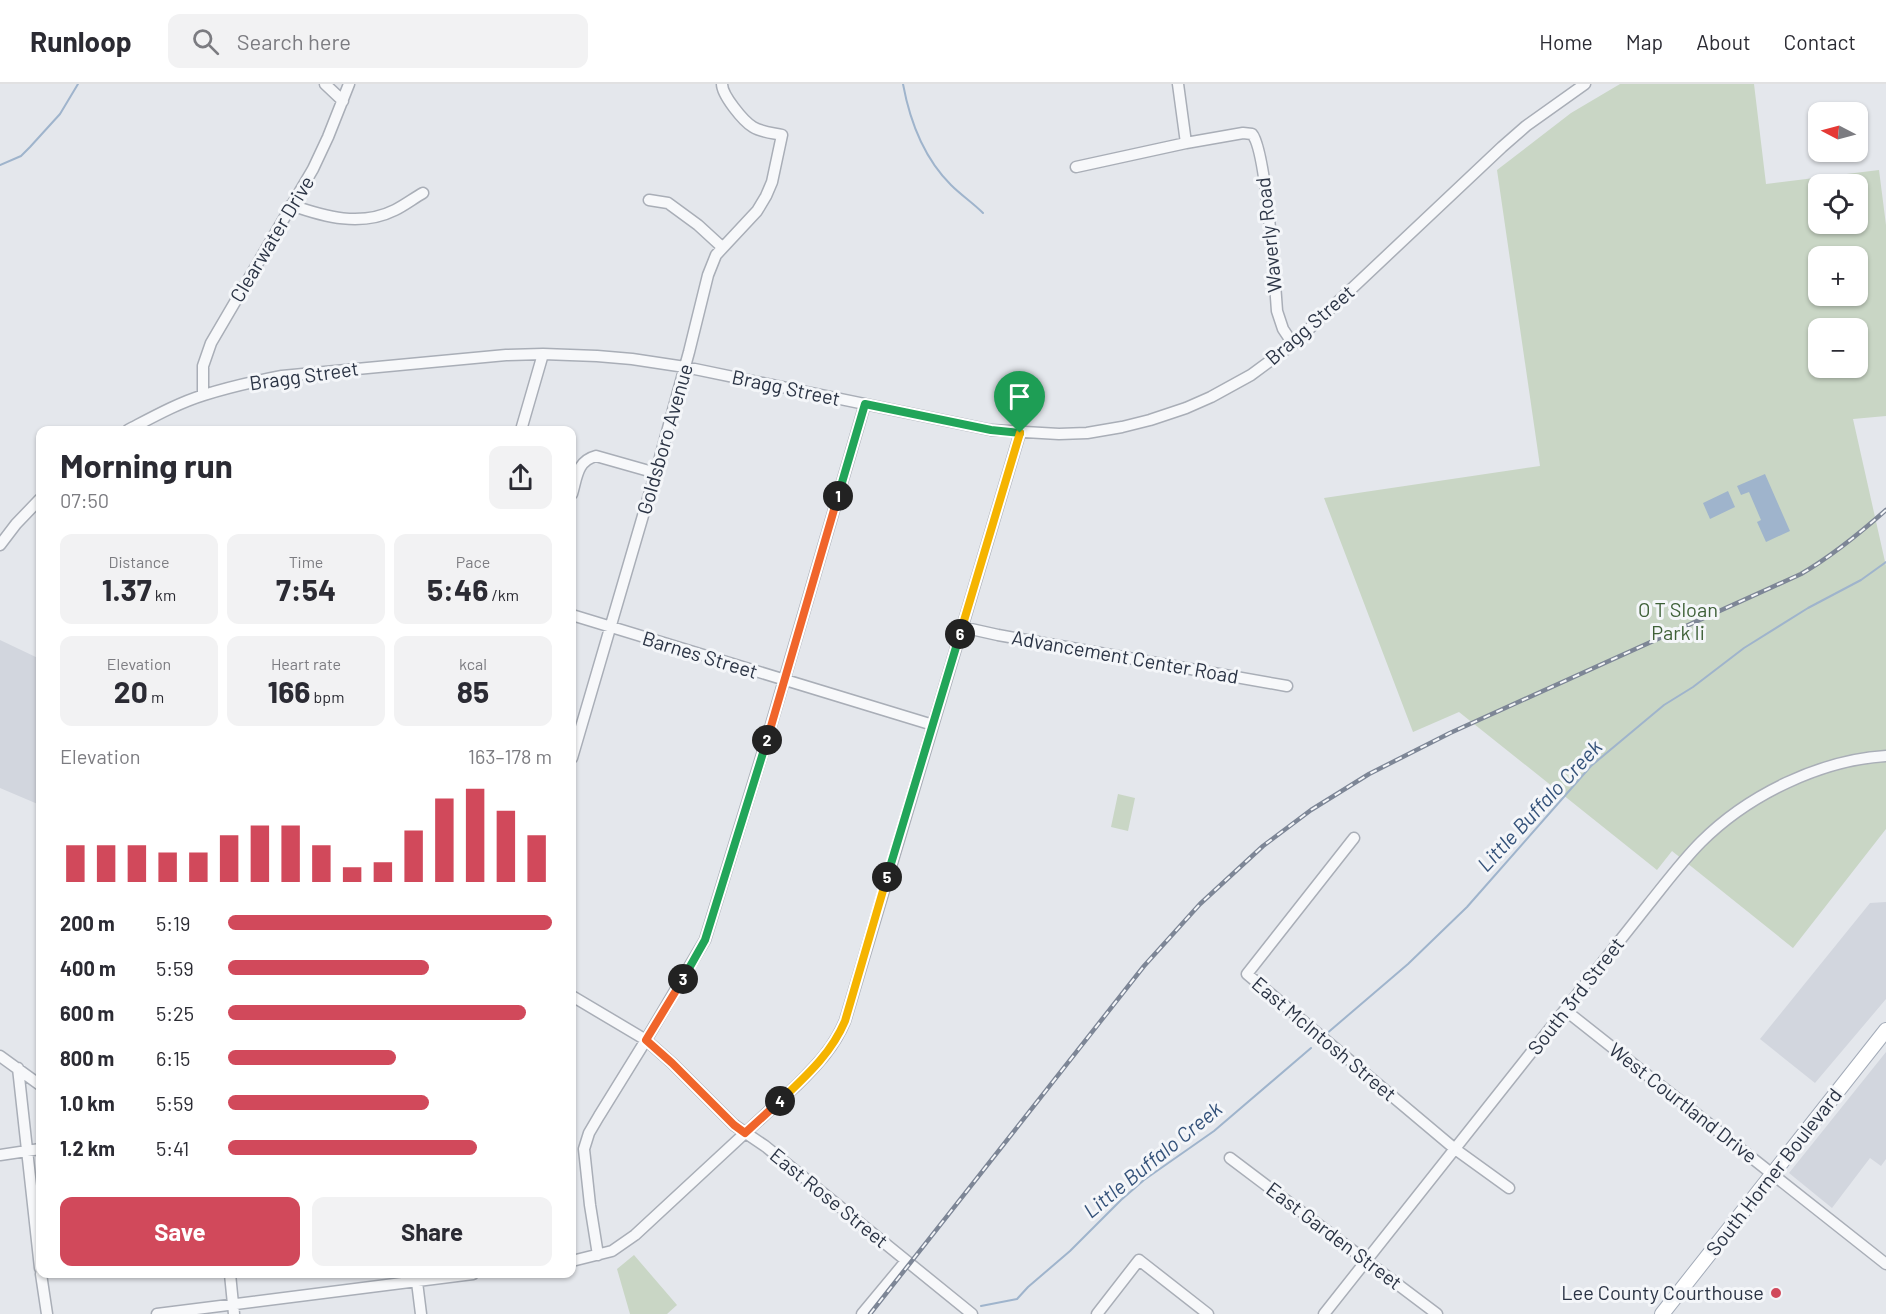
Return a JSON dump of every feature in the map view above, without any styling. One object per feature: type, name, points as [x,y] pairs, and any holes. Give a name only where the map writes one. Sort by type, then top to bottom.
[{"type":"main road","name":"South Horner Boulevard","points":[[1662,1314],[1885,1034]]},
{"type":"street","points":[[325,84],[343,101]]},
{"type":"street","name":"Clearwater Drive","points":[[203,395],[202,366],[211,343],[313,169],[349,84]]},
{"type":"street","name":"Goldsboro Avenue","points":[[576,745],[656,473],[708,274],[722,247],[757,211],[772,182],[782,135],[755,129],[748,124],[722,92],[722,84]]},
{"type":"street","points":[[1076,167],[1186,143],[1178,84]]},
{"type":"street","name":"Bragg Street","points":[[136,426],[203,395],[282,376],[455,359],[543,354],[632,359],[685,367],[991,430],[1020,433],[1086,433],[1150,420],[1186,408],[1219,393],[1251,375],[1293,344],[1496,152],[1526,126],[1585,84]]},
{"type":"street","name":"Waverly Road","points":[[1186,143],[1242,133],[1252,134],[1258,144],[1277,311],[1283,329],[1293,344]]},
{"type":"street","points":[[291,205],[321,216],[345,219],[373,217],[393,210],[423,193]]},
{"type":"street","points":[[649,200],[668,203],[698,225],[722,247]]},
{"type":"street","points":[[522,426],[543,354]]},
{"type":"street","points":[[598,1255],[590,1205],[585,1141],[705,940],[769,732],[865,404]]},
{"type":"street","points":[[576,1260],[612,1251],[635,1235],[819,1063],[839,1035],[1020,433]]},
{"type":"street","points":[[576,482],[582,463],[596,456],[656,473]]},
{"type":"street","points":[[0,545],[36,503]]},
{"type":"street","name":"Barnes Street","points":[[576,616],[933,725]]},
{"type":"street","name":"Advancement Center Road","points":[[962,627],[1287,686]]},
{"type":"street","name":"South 3rd Street","points":[[1324,1314],[1688,856],[1722,823],[1756,800],[1793,781],[1840,764],[1886,756]]},
{"type":"street","name":"East McIntosh Street","points":[[1354,838],[1246,974],[1455,1149],[1509,1188]]},
{"type":"street","name":"East Rose Street","points":[[576,998],[646,1040],[734,1125],[765,1146],[972,1314]]},
{"type":"street","name":"West Courtland Drive","points":[[1565,1010],[1886,1264]]},
{"type":"street","points":[[0,1056],[36,1082]]},
{"type":"street","points":[[18,1068],[36,1235]]},
{"type":"street","points":[[0,1155],[36,1150]]},
{"type":"street","name":"East Garden Street","points":[[1230,1158],[1437,1314]]},
{"type":"street","points":[[1097,1314],[1139,1260],[1208,1314]]},
{"type":"street","points":[[862,1314],[906,1261]]},
{"type":"street","points":[[42,1278],[47,1314]]},
{"type":"street","points":[[230,1278],[234,1309]]},
{"type":"street","points":[[156,1314],[234,1309],[410,1278]]},
{"type":"street","points":[[416,1278],[421,1314]]},
{"type":"shaded area","points":[[0,640],[36,657],[36,803],[0,788]]},
{"type":"shaded area","points":[[1886,902],[1886,999],[1815,1083],[1760,1039],[1870,903]]},
{"type":"shaded area","points":[[1886,1052],[1886,1159],[1881,1166],[1870,1158],[1832,1208],[1789,1173]]},
{"type":"green space","name":"O T Sloan Park Ii","points":[[1620,84],[1754,84],[1766,184],[1808,179],[1808,234],[1868,234],[1868,174],[1847,174],[1879,170],[1886,225],[1886,416],[1853,419],[1886,566],[1886,829],[1793,948],[1672,851],[1657,870],[1459,712],[1413,732],[1324,498],[1540,466],[1497,170],[1571,113]]},
{"type":"green space","points":[[1118,794],[1135,798],[1128,831],[1111,827]]},
{"type":"green space","points":[[634,1255],[677,1305],[667,1314],[630,1314],[617,1269]]},
{"type":"water","points":[[1765,474],[1790,531],[1766,542],[1757,522],[1761,520],[1749,492],[1741,495],[1737,486]]},
{"type":"water","points":[[1728,491],[1735,507],[1710,519],[1703,503]]},
{"type":"waterway","points":[[0,165],[21,156],[30,147],[60,114],[78,84]]},
{"type":"waterway","points":[[903,84],[914,125],[925,151],[951,185],[983,213]]},
{"type":"waterway","name":"Little Buffalo Creek","points":[[1325,1035],[1408,964],[1467,907],[1591,766],[1664,705],[1693,687],[1744,648],[1808,608],[1861,580],[1886,562]]},
{"type":"waterway","name":"Little Buffalo Creek","points":[[981,1306],[1017,1299],[1144,1180],[1214,1131],[1311,1048]]},
{"type":"railway","points":[[870,1314],[1144,966],[1200,904],[1263,846],[1311,810],[1369,774],[1450,733],[1801,574],[1824,560],[1886,510]]},
{"type":"place","name":"Lee County Courthouse","points":[[1776,1293]]},
{"type":"route","points":[[865,404],[991,430],[1020,433],[845,1021],[839,1035],[819,1063],[745,1133],[646,1040],[705,940],[769,732],[865,404]]}]
